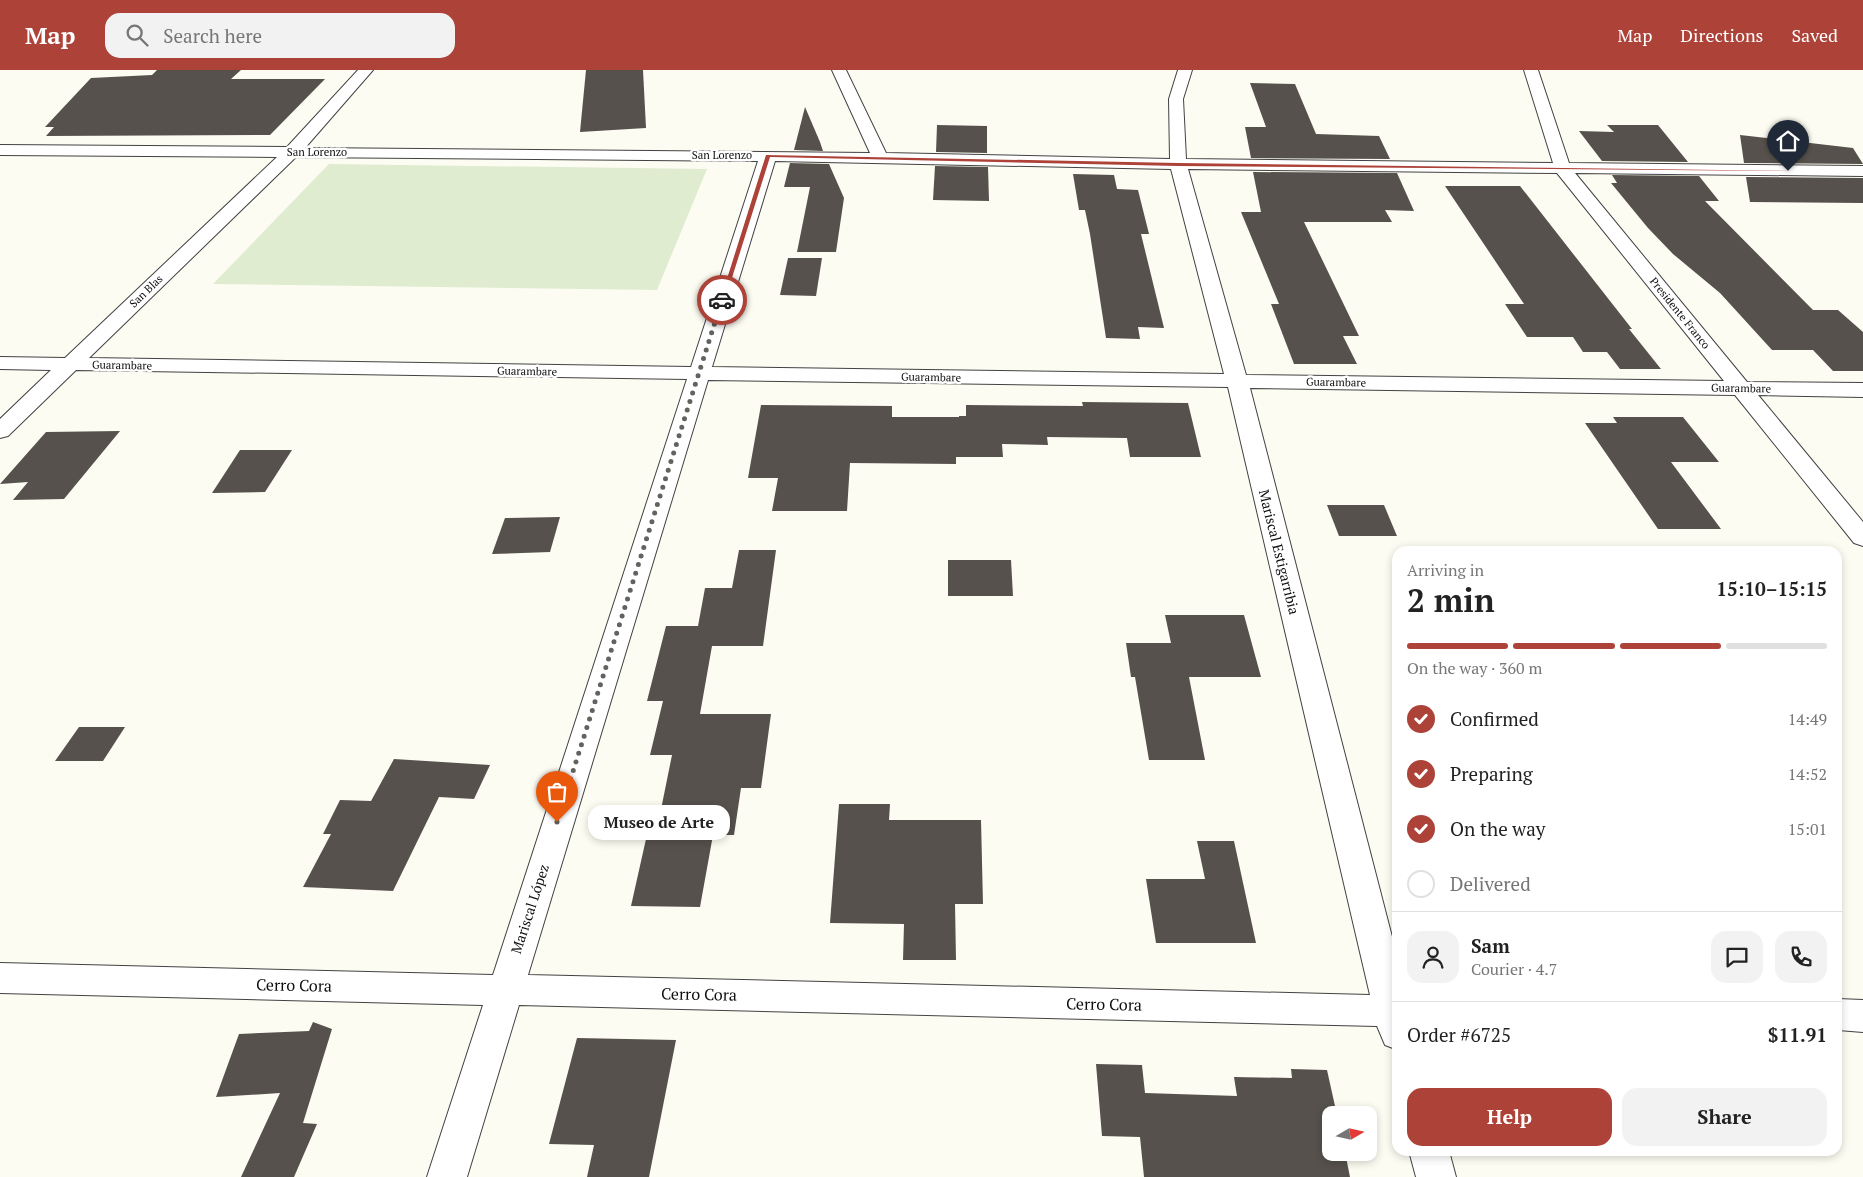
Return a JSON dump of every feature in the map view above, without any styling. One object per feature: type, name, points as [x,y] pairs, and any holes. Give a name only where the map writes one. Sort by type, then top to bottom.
[{"type":"street","name":"San Blas","points":[[0,431],[292,152],[366,70]]},
{"type":"street","points":[[839,70],[880,158]]},
{"type":"street","name":"Mariscal Estigarribia","points":[[1185,70],[1176,98],[1178,164],[1237,381],[1392,1007]]},
{"type":"street","name":"Presidente Franco","points":[[1532,70],[1563,169],[1863,538]]},
{"type":"street","name":"San Lorenzo","points":[[0,150],[768,156],[1178,164],[1863,171]]},
{"type":"street","name":"Mariscal López","points":[[447,1177],[504,990],[768,156]]},
{"type":"street","name":"Guarambare","points":[[0,363],[1863,390]]},
{"type":"street","name":"Cerro Cora","points":[[0,978],[504,990],[1392,1019]]},
{"type":"street","points":[[1842,1015],[1863,1016]]},
{"type":"street","points":[[1430,1156],[1436,1177]]},
{"type":"green space","points":[[329,164],[707,169],[657,290],[213,284]]},
{"type":"building","points":[[157,70],[241,70],[231,79],[325,79],[270,135],[46,136],[54,127],[45,127],[91,78],[152,75]]},
{"type":"building","points":[[586,70],[643,70],[646,128],[580,132]]},
{"type":"building","points":[[1250,83],[1295,84],[1316,134],[1379,136],[1390,159],[1251,158],[1245,127],[1266,127]]},
{"type":"building","points":[[805,107],[820,142],[823,151],[794,150]]},
{"type":"building","points":[[937,125],[987,126],[987,153],[936,152]]},
{"type":"building","points":[[1607,125],[1658,125],[1688,162],[1602,161],[1579,131],[1614,132]]},
{"type":"building","points":[[1740,135],[1853,148],[1863,164],[1744,163]]},
{"type":"building","points":[[790,163],[829,164],[844,198],[836,252],[797,252],[810,187],[784,187]]},
{"type":"building","points":[[935,166],[988,167],[989,201],[933,200]]},
{"type":"building","points":[[1253,172],[1397,173],[1414,211],[1385,210],[1392,222],[1304,222],[1359,336],[1343,336],[1357,364],[1294,364],[1271,304],[1279,304],[1241,212],[1261,212]]},
{"type":"building","points":[[1073,174],[1114,175],[1117,189],[1138,190],[1149,234],[1141,234],[1164,328],[1138,327],[1140,339],[1106,338],[1090,234],[1085,210],[1079,210]]},
{"type":"building","points":[[1612,175],[1699,176],[1719,201],[1705,201],[1813,310],[1838,310],[1863,332],[1863,371],[1833,371],[1813,350],[1772,350],[1720,293],[1673,254],[1648,228],[1611,183],[1617,183]]},
{"type":"building","points":[[1746,177],[1863,178],[1863,203],[1750,202]]},
{"type":"building","points":[[1445,186],[1520,186],[1661,369],[1620,369],[1607,352],[1583,352],[1573,337],[1527,337],[1505,304],[1524,304]]},
{"type":"building","points":[[788,258],[822,258],[816,296],[780,295]]},
{"type":"building","points":[[1082,402],[1188,403],[1201,457],[1130,457],[1127,438],[1047,437],[1048,445],[1002,444],[1003,457],[956,457],[956,464],[850,463],[847,511],[772,511],[778,478],[748,478],[761,405],[892,406],[892,417],[959,417],[966,416],[966,405],[1083,406]]},
{"type":"building","points":[[1613,417],[1683,417],[1719,462],[1671,462],[1721,529],[1658,529],[1585,423],[1617,423]]},
{"type":"building","points":[[120,431],[64,499],[13,500],[28,482],[0,484],[46,432]]},
{"type":"building","points":[[240,450],[292,450],[265,492],[212,493]]},
{"type":"building","points":[[1327,505],[1384,505],[1397,536],[1339,536]]},
{"type":"building","points":[[560,517],[550,552],[492,554],[505,518]]},
{"type":"building","points":[[739,550],[776,550],[763,646],[712,646],[700,714],[771,714],[761,788],[741,788],[734,835],[713,835],[700,907],[631,906],[646,839],[655,839],[672,755],[650,755],[663,701],[647,701],[666,626],[698,626],[705,588],[732,588]]},
{"type":"building","points":[[948,560],[1011,560],[1013,596],[948,596]]},
{"type":"building","points":[[1165,615],[1244,615],[1261,677],[1189,677],[1205,760],[1149,760],[1135,677],[1131,677],[1126,643],[1171,643]]},
{"type":"building","points":[[79,727],[125,727],[103,761],[55,761]]},
{"type":"building","points":[[394,759],[490,765],[474,799],[439,797],[393,891],[303,887],[331,834],[323,834],[340,800],[371,801]]},
{"type":"building","points":[[839,804],[890,804],[889,820],[981,820],[983,904],[955,904],[956,960],[903,960],[904,924],[830,923]]},
{"type":"building","points":[[1197,841],[1234,841],[1256,943],[1156,943],[1146,879],[1205,879]]},
{"type":"building","points":[[313,1022],[332,1029],[303,1123],[317,1124],[294,1177],[241,1177],[280,1093],[216,1097],[239,1034],[309,1031]]},
{"type":"building","points":[[577,1038],[676,1040],[649,1177],[587,1177],[594,1145],[549,1144]]},
{"type":"building","points":[[1096,1064],[1142,1065],[1145,1093],[1237,1096],[1234,1077],[1292,1078],[1291,1069],[1327,1070],[1335,1106],[1322,1106],[1322,1161],[1347,1161],[1350,1177],[1144,1177],[1140,1137],[1102,1136]]},
{"type":"way so far","points":[[557,822],[722,300]]},
{"type":"place","name":"Museo de Arte","points":[[557,822]]},
{"type":"route","points":[[722,300],[768,156],[1178,164],[1788,171]]}]
